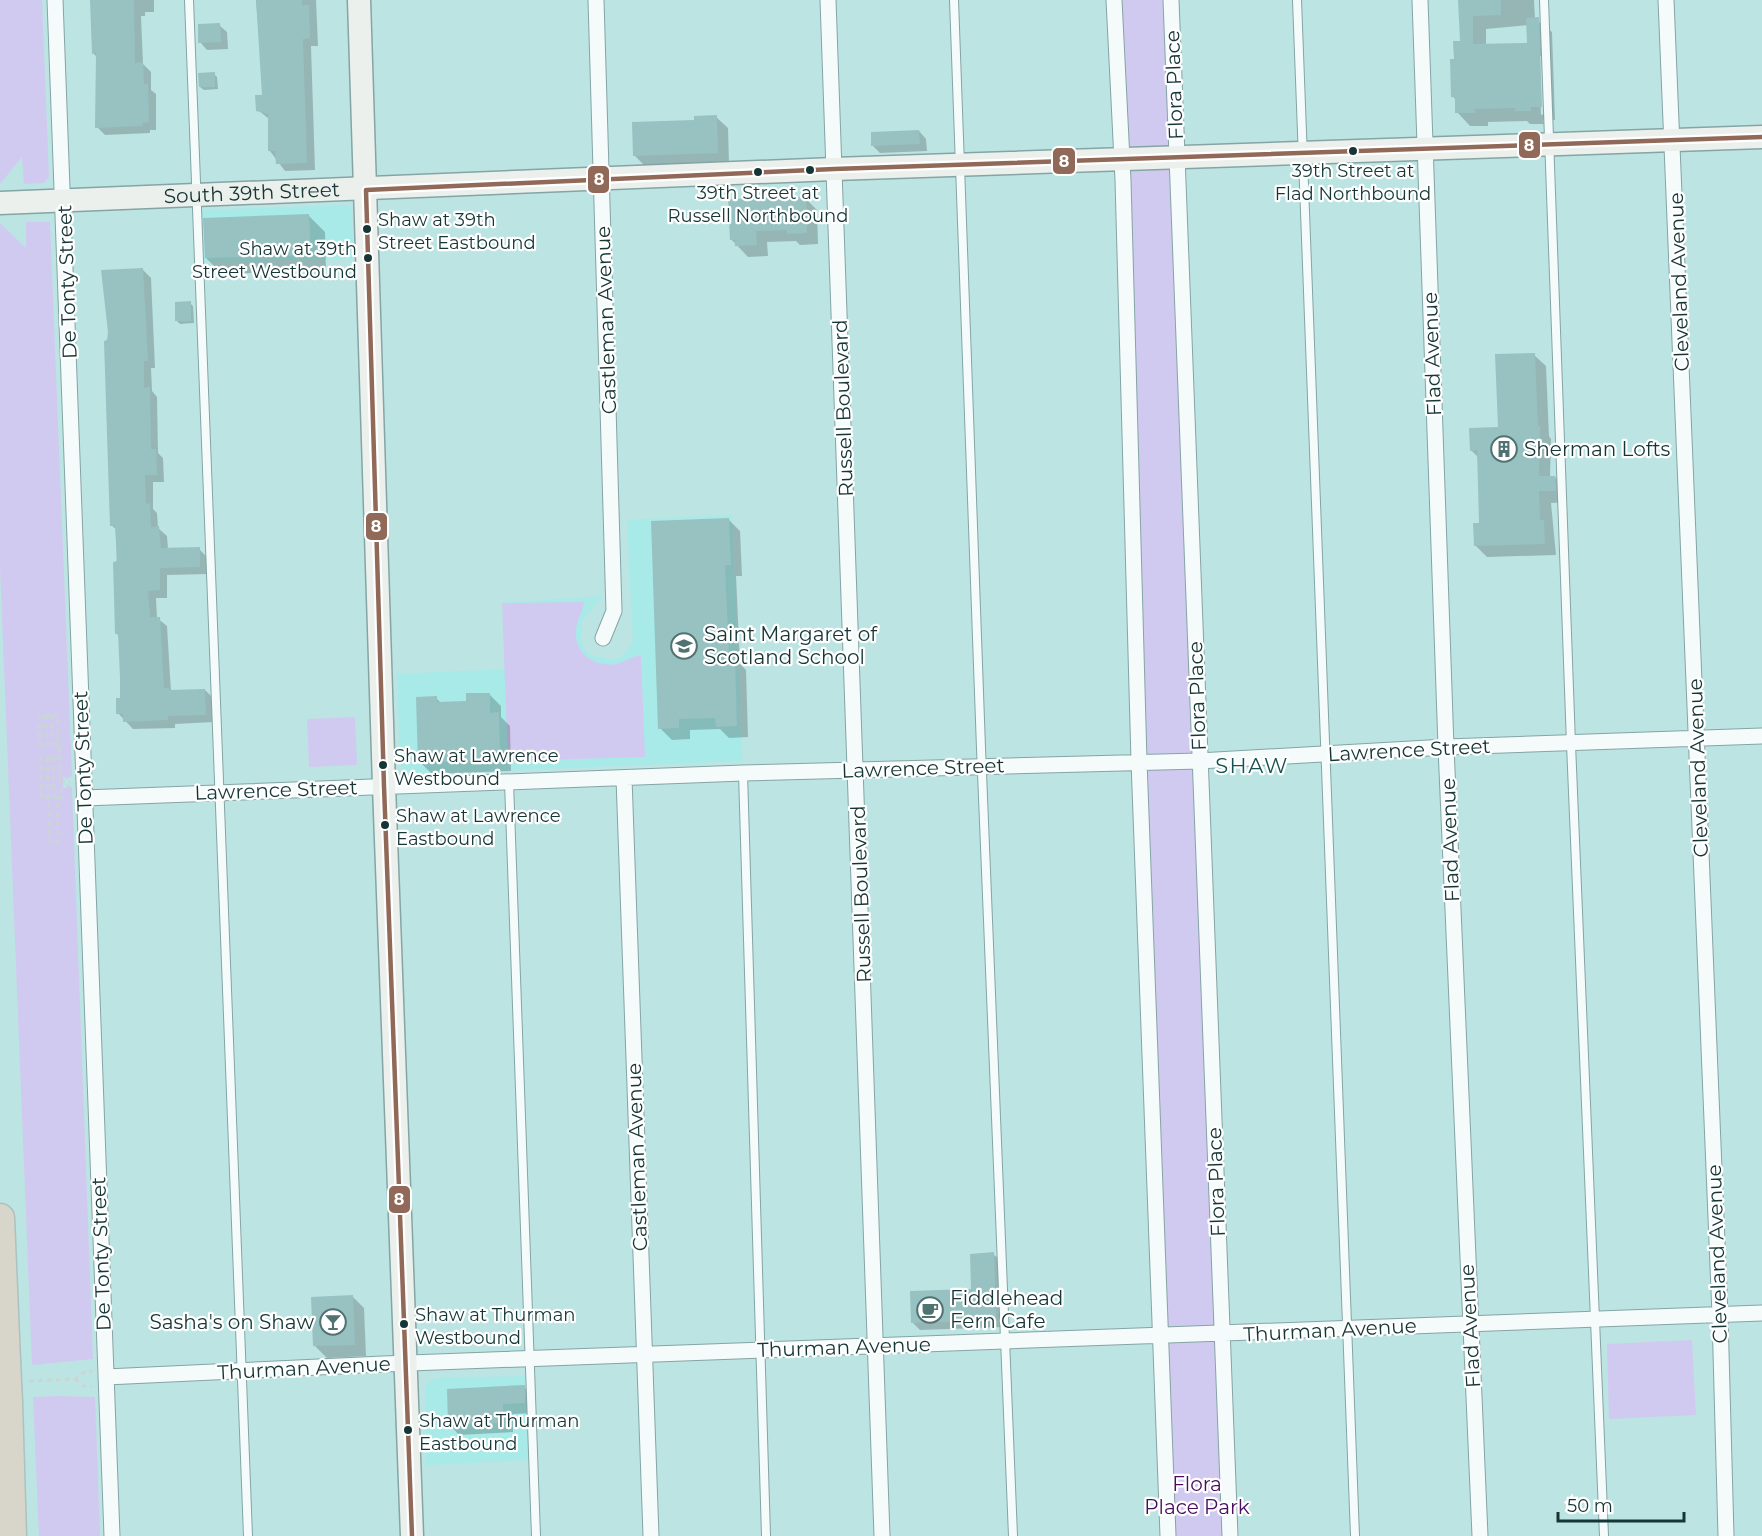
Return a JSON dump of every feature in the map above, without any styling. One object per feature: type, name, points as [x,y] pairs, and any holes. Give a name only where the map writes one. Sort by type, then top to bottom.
[{"type":"highway","points":[[0,1218],[12,1382],[12,1536]]},
{"type":"street","name":"De Tonty Street","points":[[55,0],[112,1536]]},
{"type":"street","points":[[359,0],[384,786],[412,1536]]},
{"type":"street","name":"Castleman Avenue","points":[[596,0],[614,611],[603,638]]},
{"type":"street","name":"Russell Boulevard","points":[[828,0],[857,771],[882,1536]]},
{"type":"street","points":[[1114,0],[1122,159],[1139,761],[1168,1536]]},
{"type":"street","name":"Flora Place","points":[[1171,0],[1230,1536]]},
{"type":"street","name":"Flad Avenue","points":[[1420,0],[1446,747],[1479,1536]]},
{"type":"street","name":"Cleveland Avenue","points":[[1666,0],[1720,1315],[1726,1536]]},
{"type":"street","name":"South 39th Street","points":[[0,203],[366,190],[834,169],[1762,137]]},
{"type":"street","name":"Lawrence Street","points":[[84,798],[743,772],[1199,761],[1446,747],[1571,744],[1671,737],[1696,739],[1762,736]]},
{"type":"street","name":"Castleman Avenue","points":[[624,778],[651,1536]]},
{"type":"street","name":"Thurman Avenue","points":[[106,1377],[531,1358],[1222,1335],[1347,1328],[1762,1313]]},
{"type":"lane","points":[[189,0],[248,1536]]},
{"type":"lane","points":[[954,0],[981,765],[1013,1536]]},
{"type":"lane","points":[[1297,0],[1355,1536]]},
{"type":"lane","points":[[1544,0],[1571,744],[1604,1536]]},
{"type":"lane","points":[[743,772],[766,1536]]},
{"type":"lane","points":[[509,782],[536,1536]]},
{"type":"path","points":[[51,715],[53,744]]},
{"type":"path","points":[[49,798],[50,842],[59,841],[57,804],[61,797],[62,782],[58,715],[39,716],[40,745],[59,744]]},
{"type":"path","points":[[52,730],[58,730]]},
{"type":"path","points":[[53,757],[54,797]]},
{"type":"path","points":[[60,757],[41,758],[42,798],[61,797]]},
{"type":"path","points":[[12,1382],[75,1379]]},
{"type":"shaded area","points":[[348,205],[351,208],[354,259],[203,262],[201,210]]},
{"type":"shaded area","name":"Saint Margaret of Scotland School","points":[[732,515],[742,761],[414,774],[403,770],[400,763],[397,674],[506,669],[502,603],[603,596],[582,621],[581,641],[586,651],[593,656],[615,660],[623,656],[633,642],[627,520]]},
{"type":"shaded area","points":[[527,1376],[529,1460],[426,1465],[425,1388],[429,1381],[438,1378]]},
{"type":"green space","points":[[0,0],[42,0],[49,177],[44,183],[24,184],[22,157],[0,184]]},
{"type":"green space","name":"Flora Place Park","points":[[1114,0],[1171,0],[1230,1536],[1168,1536]]},
{"type":"green space","points":[[26,222],[50,222],[72,776],[67,779],[63,776],[63,788],[67,788],[67,784],[72,788],[93,1359],[32,1365],[0,567],[0,223],[26,248]]},
{"type":"green space","points":[[584,602],[576,633],[577,641],[584,654],[598,663],[606,664],[619,663],[641,656],[645,757],[508,761],[502,603]]},
{"type":"green space","points":[[355,717],[357,765],[309,767],[307,719]]},
{"type":"green space","points":[[1692,1340],[1696,1415],[1609,1419],[1607,1344]]},
{"type":"green space","points":[[33,1397],[95,1397],[100,1536],[39,1536]]},
{"type":"building","points":[[90,0],[134,0],[135,63],[143,62],[144,84],[148,84],[149,122],[142,123],[143,126],[95,128],[96,53],[92,54]]},
{"type":"building","points":[[256,0],[302,0],[302,5],[309,5],[310,38],[303,39],[307,163],[276,164],[275,151],[268,151],[268,114],[256,111],[255,95],[262,95]]},
{"type":"building","points":[[1458,0],[1501,0],[1501,15],[1473,16],[1473,44],[1527,43],[1526,18],[1539,17],[1542,107],[1531,107],[1531,111],[1515,111],[1515,108],[1475,109],[1475,113],[1455,113],[1455,97],[1451,97],[1450,59],[1454,59],[1453,41],[1460,41]]},
{"type":"building","points":[[220,23],[221,42],[198,43],[198,24]]},
{"type":"building","points":[[215,72],[215,87],[199,87],[198,73]]},
{"type":"building","points":[[717,115],[718,153],[633,156],[632,122],[694,120],[694,116]]},
{"type":"building","points":[[919,130],[920,144],[871,146],[871,132]]},
{"type":"building","points":[[806,197],[807,233],[787,234],[787,230],[756,231],[757,245],[735,246],[735,240],[730,240],[728,199]]},
{"type":"building","points":[[309,214],[311,255],[205,258],[203,218]]},
{"type":"building","points":[[143,268],[148,361],[144,361],[144,388],[150,387],[151,449],[156,449],[157,475],[145,475],[146,504],[150,503],[151,527],[159,526],[161,548],[200,547],[200,567],[160,568],[160,590],[148,591],[150,617],[160,617],[164,688],[169,688],[169,690],[205,689],[206,715],[168,716],[168,720],[123,722],[123,714],[116,714],[116,698],[120,698],[120,677],[118,633],[115,634],[113,562],[117,561],[115,526],[110,526],[104,341],[107,340],[108,332],[101,270]]},
{"type":"building","points":[[191,301],[191,321],[175,321],[175,302]]},
{"type":"building","name":"Sherman Lofts","points":[[1535,353],[1538,426],[1540,426],[1539,476],[1555,476],[1556,491],[1539,491],[1540,520],[1544,520],[1545,544],[1474,546],[1473,523],[1479,523],[1477,450],[1470,451],[1469,428],[1498,427],[1495,354]]},
{"type":"building","points":[[729,518],[731,565],[725,565],[729,657],[735,657],[737,726],[716,727],[715,718],[679,719],[679,728],[658,729],[651,521]]},
{"type":"building","points":[[466,693],[490,693],[490,713],[499,712],[500,760],[418,763],[416,697],[437,696],[437,702],[466,701]]},
{"type":"building","points":[[994,1252],[996,1320],[911,1323],[910,1291],[971,1289],[970,1254]]},
{"type":"building","points":[[353,1295],[355,1345],[313,1346],[311,1297]]},
{"type":"building","points":[[525,1385],[525,1403],[503,1404],[504,1423],[448,1425],[447,1389]]},
{"type":"transit line","name":"8","points":[[366,190],[834,169],[1762,137]]},
{"type":"transit line","name":"8","points":[[366,190],[384,786],[412,1536]]},
{"type":"place","name":"39th Street at Flad Northbound","points":[[1353,151]]},
{"type":"place","name":"39th Street at Russell Northbound","points":[[758,172]]},
{"type":"place","name":"Shaw at 39th Street Eastbound","points":[[367,229]]},
{"type":"place","name":"Shaw at 39th Street Westbound","points":[[368,258]]},
{"type":"place","name":"Sherman Lofts","points":[[1504,449]]},
{"type":"place","name":"Saint Margaret of Scotland School","points":[[684,646]]},
{"type":"place","name":"Shaw at Lawrence Westbound","points":[[383,765]]},
{"type":"place","name":"Shaw at Lawrence Eastbound","points":[[385,825]]},
{"type":"place","name":"Fiddlehead Fern Cafe","points":[[930,1310]]},
{"type":"place","name":"Sasha's on Shaw","points":[[333,1322]]},
{"type":"place","name":"Shaw at Thurman Westbound","points":[[404,1324]]},
{"type":"place","name":"Shaw at Thurman Eastbound","points":[[408,1430]]},
{"type":"district","name":"SHAW","points":[[1252,766]]}]
